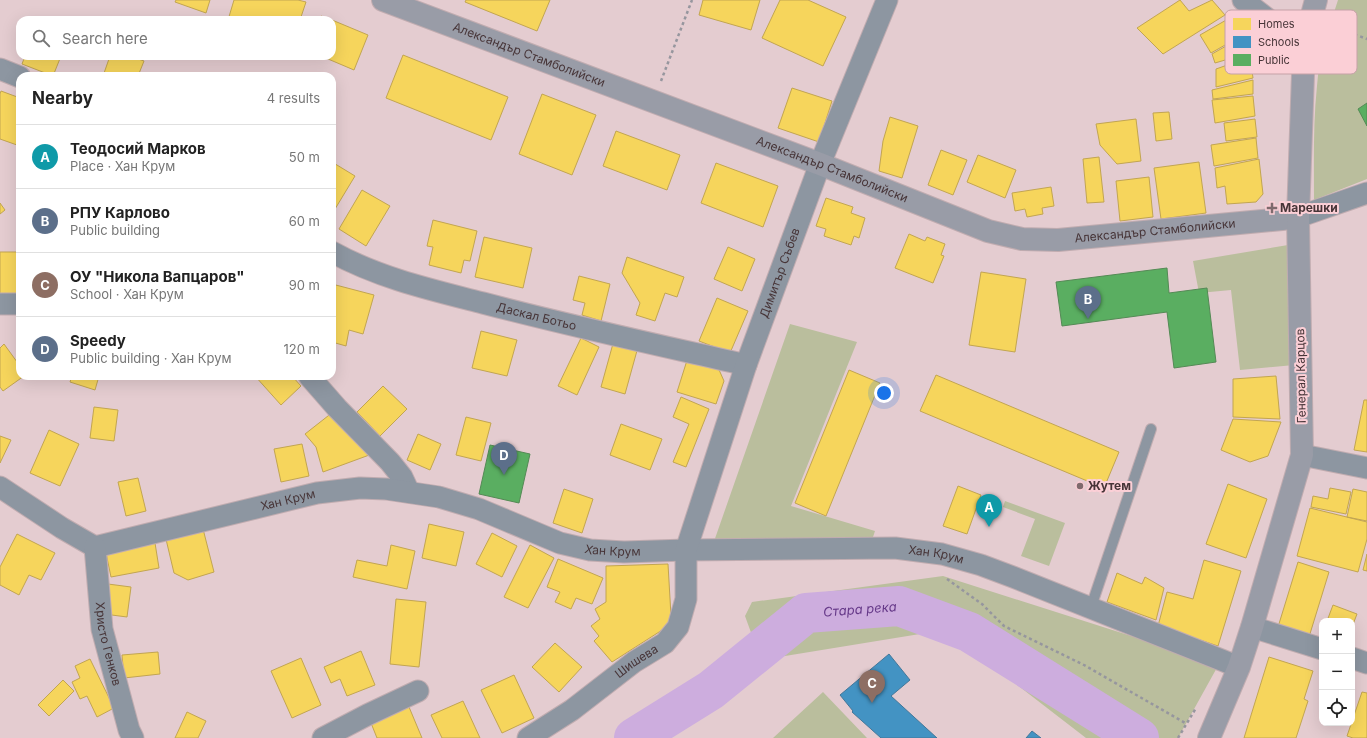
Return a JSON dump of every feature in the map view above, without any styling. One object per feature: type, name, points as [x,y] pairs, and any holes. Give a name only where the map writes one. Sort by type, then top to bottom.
[{"type":"street","name":"Александър Стамболийски","points":[[383,0],[820,164],[988,231],[1022,239],[1058,240],[1282,219],[1298,216]]},
{"type":"street","name":"Димитър Събев","points":[[686,550],[746,364],[820,164],[887,0]]},
{"type":"street","points":[[1243,0],[1256,10]]},
{"type":"street","points":[[0,69],[16,75]]},
{"type":"street","name":"Генерал Карцов","points":[[1209,738],[1239,667],[1302,455],[1298,216],[1303,74]]},
{"type":"street","points":[[1298,216],[1367,194]]},
{"type":"street","name":"Даскал Ботьо","points":[[336,254],[402,282],[555,322],[746,364]]},
{"type":"street","points":[[0,304],[16,304]]},
{"type":"street","points":[[312,380],[337,408],[390,462],[402,477],[408,492]]},
{"type":"street","points":[[1302,455],[1367,468]]},
{"type":"street","points":[[0,487],[62,528],[95,547]]},
{"type":"street","name":"Хан Крум","points":[[95,547],[317,493],[360,488],[386,489],[439,497],[472,507],[560,543],[590,550],[624,552],[895,548],[942,554],[981,565],[1091,607],[1239,667]]},
{"type":"street","name":"Христо Генков","points":[[95,547],[102,629],[129,730],[133,738]]},
{"type":"street","name":"Шишева","points":[[528,738],[572,710],[634,662],[665,643],[678,627],[686,599],[686,550]]},
{"type":"street","points":[[1252,627],[1319,648]]},
{"type":"street","points":[[1355,659],[1367,663]]},
{"type":"street","points":[[323,738],[367,715],[418,692]]},
{"type":"lane","points":[[1091,607],[1151,429]]},
{"type":"path","points":[[653,102],[692,0]]},
{"type":"path","points":[[1357,33],[1367,39]]},
{"type":"path","points":[[943,576],[982,604],[1004,626],[1084,665],[1121,688],[1187,724]]},
{"type":"path","points":[[1178,738],[1198,704]]},
{"type":"green space","points":[[1338,0],[1367,0],[1367,179],[1314,200],[1314,129],[1318,74],[1357,74],[1357,10],[1335,10]]},
{"type":"green space","points":[[1288,245],[1294,365],[1240,370],[1231,290],[1199,293],[1193,261]]},
{"type":"green space","points":[[790,324],[857,342],[791,506],[875,531],[869,549],[711,550]]},
{"type":"green space","points":[[1005,501],[1065,523],[1049,566],[1021,556],[1035,519],[1003,507]]},
{"type":"green space","points":[[943,576],[1219,664],[1178,738],[1086,738],[963,643],[926,633],[761,660],[745,616],[752,602]]},
{"type":"green space","points":[[823,692],[867,738],[773,738]]},
{"type":"building: Homes","points":[[176,0],[210,0],[206,13],[175,2]]},
{"type":"building: Homes","points":[[234,0],[298,0],[306,2],[301,16],[229,16]]},
{"type":"building: Homes","points":[[466,0],[550,0],[537,31],[465,2]]},
{"type":"building: Homes","points":[[703,0],[760,0],[751,30],[699,15]]},
{"type":"building: Homes","points":[[780,0],[808,0],[846,17],[823,66],[762,38]]},
{"type":"building: Homes","points":[[1180,0],[1189,11],[1212,0],[1225,15],[1163,54],[1137,28]]},
{"type":"building: Homes","points":[[1225,21],[1225,45],[1211,53],[1200,35]]},
{"type":"building: Homes","points":[[336,22],[368,35],[354,70],[330,60],[336,60]]},
{"type":"building: Homes","points":[[1225,47],[1225,60],[1215,63],[1212,54]]},
{"type":"building: Homes","points":[[403,55],[508,97],[491,140],[386,98]]},
{"type":"building: Homes","points":[[24,60],[59,60],[55,72],[43,72],[22,64]]},
{"type":"building: Homes","points":[[109,60],[144,61],[140,72],[104,72]]},
{"type":"building: Homes","points":[[1225,66],[1225,74],[1252,74],[1253,78],[1216,87],[1216,69]]},
{"type":"building: Homes","points":[[1253,80],[1253,94],[1213,99],[1212,90]]},
{"type":"building: Homes","points":[[792,88],[832,101],[819,142],[778,128]]},
{"type":"building: Homes","points":[[1,91],[16,97],[16,145],[0,139]]},
{"type":"building: Homes","points":[[542,94],[596,115],[572,175],[519,154]]},
{"type":"building: Homes","points":[[1253,96],[1255,116],[1215,123],[1212,100]]},
{"type":"building: Homes","points":[[1169,112],[1172,139],[1156,141],[1153,113]]},
{"type":"building: Homes","points":[[890,117],[918,126],[902,178],[879,171],[883,141]]},
{"type":"building: Homes","points":[[1136,119],[1141,161],[1117,164],[1100,145],[1096,124]]},
{"type":"building: Homes","points":[[1255,119],[1257,137],[1226,141],[1224,123]]},
{"type":"building: Homes","points":[[616,131],[680,155],[667,190],[603,166]]},
{"type":"building: Homes","points":[[1256,138],[1258,158],[1214,166],[1211,145]]},
{"type":"building: Homes","points":[[941,150],[967,160],[953,195],[928,185]]},
{"type":"building: Homes","points":[[978,155],[1016,170],[1005,198],[967,182]]},
{"type":"building: Homes","points":[[1099,157],[1104,202],[1087,203],[1083,159]]},
{"type":"building: Homes","points":[[1259,159],[1263,194],[1256,202],[1227,204],[1225,186],[1217,188],[1215,168]]},
{"type":"building: Homes","points":[[1199,162],[1206,213],[1161,219],[1154,168]]},
{"type":"building: Homes","points":[[716,163],[778,186],[763,227],[701,203]]},
{"type":"building: Homes","points":[[336,164],[355,176],[336,207]]},
{"type":"building: Homes","points":[[1149,177],[1153,217],[1120,221],[1116,181]]},
{"type":"building: Homes","points":[[1051,187],[1054,206],[1042,208],[1043,214],[1027,217],[1025,209],[1015,211],[1012,193]]},
{"type":"building: Homes","points":[[362,190],[390,206],[366,246],[339,229]]},
{"type":"building: Homes","points":[[826,198],[853,207],[851,213],[865,218],[859,238],[854,236],[851,245],[824,236],[826,229],[816,226]]},
{"type":"building: Homes","points":[[0,203],[5,210],[0,214]]},
{"type":"building: Homes","points":[[433,220],[477,231],[470,261],[464,260],[461,273],[429,265],[433,247],[427,246]]},
{"type":"building: Homes","points":[[909,234],[925,241],[927,237],[945,244],[941,255],[944,256],[933,283],[895,268]]},
{"type":"building: Homes","points":[[484,237],[532,248],[523,288],[475,277]]},
{"type":"building: Homes","points":[[728,247],[755,259],[742,291],[714,279]]},
{"type":"building: Homes","points":[[0,252],[16,252],[16,294],[0,294]]},
{"type":"building: Homes","points":[[627,257],[684,277],[677,297],[665,293],[655,321],[636,315],[640,303],[622,273]]},
{"type":"building: Homes","points":[[981,272],[1026,279],[1015,352],[969,345]]},
{"type":"building: Homes","points":[[579,276],[610,284],[601,321],[582,315],[585,303],[573,300]]},
{"type":"building: Homes","points":[[336,285],[374,295],[363,334],[349,330],[346,346],[336,343]]},
{"type":"building: Homes","points":[[717,298],[748,311],[730,353],[699,341]]},
{"type":"building: Homes","points":[[481,331],[517,340],[507,376],[472,368]]},
{"type":"building: Homes","points":[[581,338],[599,347],[577,395],[558,386]]},
{"type":"building: Homes","points":[[614,340],[638,347],[625,394],[601,387]]},
{"type":"building: Homes","points":[[4,344],[16,360],[16,380],[18,380],[3,391],[0,387],[0,348]]},
{"type":"building: Homes","points":[[689,354],[716,363],[724,381],[716,404],[677,392]]},
{"type":"building: Homes","points":[[849,370],[880,383],[826,516],[795,503]]},
{"type":"building: Homes","points":[[936,375],[1119,452],[1104,488],[920,411]]},
{"type":"building: Homes","points":[[1276,376],[1280,419],[1233,417],[1233,379]]},
{"type":"building: Homes","points":[[71,380],[98,380],[95,390],[70,382]]},
{"type":"building: Homes","points":[[259,380],[296,380],[301,386],[281,405]]},
{"type":"building: Homes","points":[[383,386],[407,409],[380,436],[357,412]]},
{"type":"building: Homes","points":[[681,397],[709,409],[686,467],[673,462],[689,424],[673,417]]},
{"type":"building: Homes","points":[[1364,400],[1367,400],[1367,452],[1354,450]]},
{"type":"building: Homes","points":[[94,407],[118,410],[114,441],[90,438]]},
{"type":"building: Homes","points":[[333,412],[372,454],[323,472],[316,447],[305,434]]},
{"type":"building: Homes","points":[[466,417],[491,423],[481,461],[456,455]]},
{"type":"building: Homes","points":[[1233,419],[1281,422],[1268,456],[1250,462],[1221,450]]},
{"type":"building: Homes","points":[[621,424],[662,439],[650,470],[610,455]]},
{"type":"building: Homes","points":[[49,430],[79,444],[60,486],[30,473]]},
{"type":"building: Homes","points":[[418,434],[441,444],[430,470],[407,460]]},
{"type":"building: Homes","points":[[0,436],[11,440],[0,463]]},
{"type":"building: Homes","points":[[302,444],[309,476],[281,482],[274,449]]},
{"type":"building: Homes","points":[[138,478],[146,511],[126,516],[118,482]]},
{"type":"building: Homes","points":[[1228,484],[1267,499],[1246,558],[1206,544]]},
{"type":"building: Homes","points":[[958,486],[981,495],[967,534],[943,526]]},
{"type":"building: Homes","points":[[1330,488],[1351,492],[1346,514],[1311,507],[1313,496],[1328,499]]},
{"type":"building: Homes","points":[[564,489],[593,499],[582,533],[553,523]]},
{"type":"building: Homes","points":[[1353,489],[1367,492],[1367,521],[1347,517]]},
{"type":"building: Homes","points":[[1310,508],[1367,522],[1367,539],[1358,572],[1297,556]]},
{"type":"building: Homes","points":[[429,524],[464,532],[456,566],[422,558]]},
{"type":"building: Homes","points":[[202,525],[214,572],[188,580],[174,573],[165,535]]},
{"type":"building: Homes","points":[[492,533],[517,546],[502,577],[476,564]]},
{"type":"building: Homes","points":[[17,534],[55,553],[41,580],[29,575],[19,595],[0,585],[0,567]]},
{"type":"building: Homes","points":[[155,543],[159,568],[111,577],[106,553]]},
{"type":"building: Homes","points":[[391,545],[415,551],[407,589],[353,577],[357,560],[387,566]]},
{"type":"building: Homes","points":[[530,545],[554,558],[528,608],[504,597]]},
{"type":"building: Homes","points":[[1367,554],[1367,571],[1363,570]]},
{"type":"building: Homes","points":[[558,559],[603,578],[592,604],[576,598],[571,609],[555,602],[560,592],[547,587]]},
{"type":"building: Homes","points":[[1204,560],[1241,571],[1218,646],[1158,626],[1167,592],[1193,599]]},
{"type":"building: Homes","points":[[1298,562],[1329,572],[1309,637],[1278,627]]},
{"type":"building: Homes","points":[[668,564],[671,616],[670,625],[612,662],[594,641],[599,636],[591,626],[600,619],[595,609],[606,602],[606,566]]},
{"type":"building: Homes","points":[[1117,573],[1142,584],[1145,577],[1164,588],[1156,620],[1107,602]]},
{"type":"building: Homes","points":[[108,584],[131,587],[127,617],[104,614]]},
{"type":"building: Homes","points":[[396,599],[426,602],[419,667],[390,664]]},
{"type":"building: Homes","points":[[1333,605],[1357,614],[1355,619],[1328,618]]},
{"type":"building: Homes","points":[[555,643],[582,667],[559,692],[532,667]]},
{"type":"building: Homes","points":[[361,651],[375,685],[347,696],[340,679],[331,683],[324,667]]},
{"type":"building: Homes","points":[[158,652],[160,674],[124,678],[122,655]]},
{"type":"building: Homes","points":[[1269,657],[1313,671],[1304,699],[1308,701],[1296,738],[1244,738]]},
{"type":"building: Homes","points":[[301,658],[321,705],[292,718],[271,671]]},
{"type":"building: Homes","points":[[90,659],[114,708],[97,717],[87,696],[80,699],[72,682],[80,678],[75,666]]},
{"type":"building: Homes","points":[[514,675],[534,718],[502,733],[481,690]]},
{"type":"building: Homes","points":[[63,680],[74,691],[49,716],[38,705]]},
{"type":"building: Homes","points":[[1362,692],[1367,693],[1367,738],[1353,738],[1347,736],[1350,726],[1355,726],[1355,713]]},
{"type":"building: Homes","points":[[463,701],[480,738],[442,738],[431,715]]},
{"type":"building: Homes","points":[[409,707],[422,738],[377,738],[371,723]]},
{"type":"building: Homes","points":[[187,712],[206,721],[198,738],[175,738]]},
{"type":"building: Schools","points":[[889,654],[910,680],[891,696],[937,738],[881,738],[852,712],[853,711],[840,695]]},
{"type":"building: Schools","points":[[1032,731],[1041,738],[1026,738]]},
{"type":"building: Public","points":[[1367,103],[1367,126],[1358,109]]},
{"type":"building: Public","points":[[1167,268],[1169,293],[1207,288],[1216,362],[1174,368],[1167,312],[1062,326],[1056,282]]},
{"type":"building: Public","points":[[490,445],[530,454],[519,503],[479,494]]},
{"type":"waterway","name":"Стара река","points":[[634,738],[711,690],[806,613],[899,606],[969,632],[1139,738]]},
{"type":"place","name":"Марешки","points":[[1272,208]]},
{"type":"place","name":"РПУ Карлово","points":[[1088,319]]},
{"type":"place","name":"Speedy","points":[[504,475]]},
{"type":"place","name":"Жутем","points":[[1080,486]]},
{"type":"place","name":"Теодосий Марков","points":[[989,527]]},
{"type":"place","name":"ОУ \"Никола Вапцаров\"","points":[[872,703]]}]
